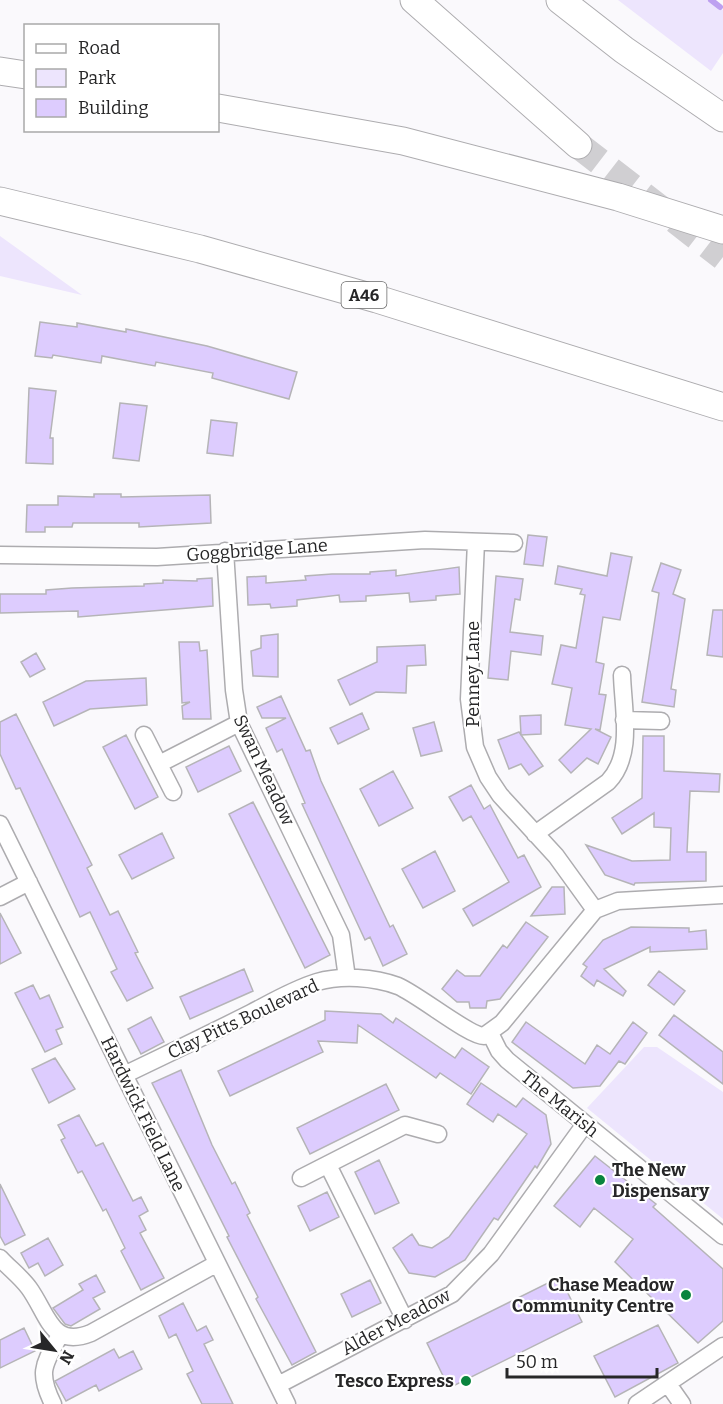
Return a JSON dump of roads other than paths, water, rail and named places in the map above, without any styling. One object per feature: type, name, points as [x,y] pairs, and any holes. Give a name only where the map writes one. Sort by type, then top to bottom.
[{"type":"highway","points":[[414,0],[578,145]]},
{"type":"highway","points":[[560,0],[624,50],[723,118]]},
{"type":"highway","points":[[0,71],[24,75]]},
{"type":"highway","points":[[219,108],[403,141],[618,197],[723,230]]},
{"type":"highway","name":"A46","points":[[0,201],[200,249],[377,299],[723,407]]},
{"type":"street","name":"Goggbridge Lane","points":[[0,555],[157,556],[425,540],[514,543]]},
{"type":"street","name":"Penney Lane","points":[[476,542],[469,699],[472,732],[488,777],[500,795],[555,856],[595,910]]},
{"type":"street","name":"Swan Meadow","points":[[225,551],[234,690],[239,723],[341,935],[347,978]]},
{"type":"street","points":[[535,834],[612,777],[623,758],[622,675]]},
{"type":"street","points":[[624,720],[661,721]]},
{"type":"street","points":[[159,764],[239,723]]},
{"type":"street","points":[[144,735],[173,792]]},
{"type":"street","name":"Hardwick Field Lane","points":[[0,824],[287,1404]]},
{"type":"street","points":[[0,897],[29,882]]},
{"type":"street","points":[[490,1034],[502,1023],[595,910],[618,901],[723,895]]},
{"type":"street","name":"Clay Pitts Boulevard","points":[[124,1075],[316,982],[347,978],[377,981],[398,987],[442,1011],[474,1034],[479,1036],[490,1034]]},
{"type":"street","name":"The Marish","points":[[490,1034],[498,1051],[507,1060],[723,1236]]},
{"type":"street","name":"Alder Meadow","points":[[278,1385],[452,1294],[475,1272],[585,1124]]},
{"type":"street","points":[[301,1178],[405,1125],[438,1134]]},
{"type":"street","points":[[328,1165],[405,1320]]},
{"type":"street","points":[[0,1258],[27,1285],[53,1329],[60,1335],[72,1338],[91,1333],[216,1264]]},
{"type":"street","points":[[53,1404],[45,1388],[43,1371],[60,1335]]},
{"type":"street","points":[[637,1404],[723,1346]]},
{"type":"street","points":[[668,1384],[682,1404]]},
{"type":"waterway","points":[[711,0],[720,7]]},
{"type":"tunnel","points":[[578,145],[723,257]]},
{"type":"place","name":"The New Dispensary","points":[[600,1180]]},
{"type":"place","name":"Chase Meadow Community Centre","points":[[686,1295]]},
{"type":"place","name":"Tesco Express","points":[[466,1381]]}]
